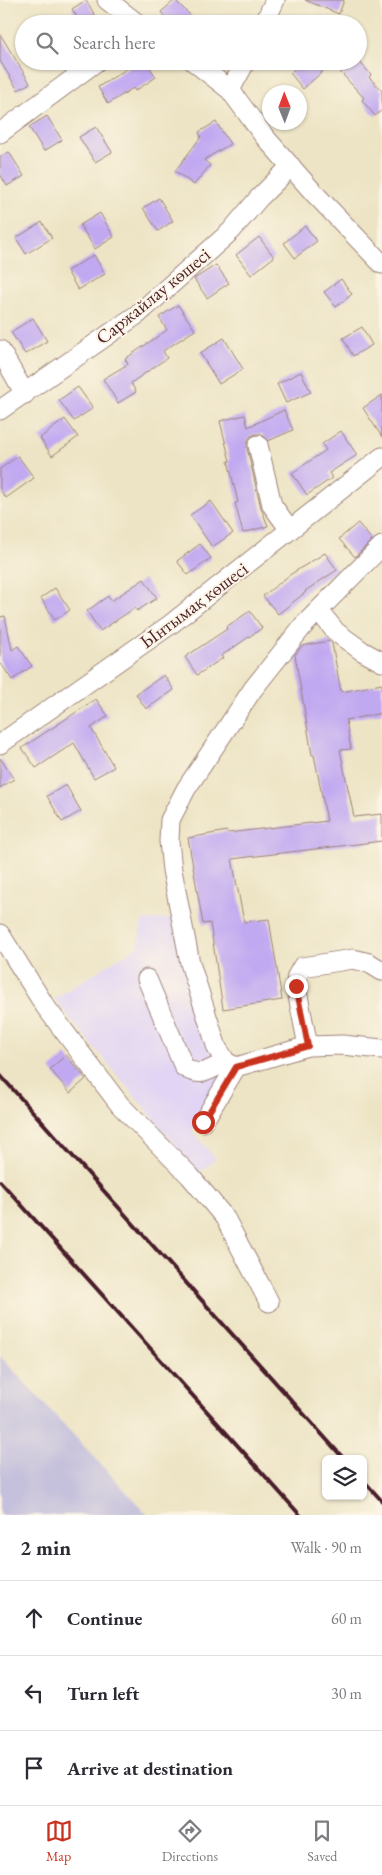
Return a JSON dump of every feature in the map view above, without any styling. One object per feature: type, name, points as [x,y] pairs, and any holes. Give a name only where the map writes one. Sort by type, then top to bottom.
[{"type":"street","points":[[107,0],[126,15]]},
{"type":"street","points":[[268,15],[275,0]]},
{"type":"street","points":[[0,133],[85,70]]},
{"type":"street","points":[[204,70],[230,90],[264,136],[314,193],[382,264]]},
{"type":"street","points":[[230,90],[241,70]]},
{"type":"street","name":"Саржайлау көшесі","points":[[0,410],[138,314],[231,231],[259,198],[291,166]]},
{"type":"street","points":[[0,350],[25,394]]},
{"type":"street","points":[[258,445],[272,505],[290,530]]},
{"type":"street","name":"Ынтымақ көшесі","points":[[0,744],[171,624],[382,457]]},
{"type":"street","points":[[231,1064],[217,1048],[190,963],[172,870],[169,841],[170,820],[186,789],[253,689],[303,626],[382,546]]},
{"type":"street","points":[[319,611],[336,632],[382,662]]},
{"type":"street","points":[[0,934],[45,1006],[120,1105],[190,1176],[225,1218],[269,1302]]},
{"type":"street","points":[[308,1046],[296,986],[297,976],[302,968],[353,959],[369,963],[382,971]]},
{"type":"street","points":[[147,979],[184,1067],[192,1072],[202,1073],[231,1064],[308,1046],[342,1045],[382,1049]]},
{"type":"street","points":[[203,1122],[231,1064]]},
{"type":"shaded area","points":[[173,918],[222,1089],[192,1131],[216,1159],[199,1173],[54,999],[138,946],[142,921]]},
{"type":"shaded area","points":[[0,1356],[148,1515],[0,1515]]},
{"type":"building","points":[[86,0],[95,15],[76,15],[72,9]]},
{"type":"building","points":[[175,0],[190,15],[164,15],[161,12]]},
{"type":"building","points":[[305,0],[344,0],[339,14]]},
{"type":"building","points":[[0,34],[15,58],[15,70],[22,70],[30,83],[18,90],[0,61]]},
{"type":"building","points":[[125,70],[152,70],[156,77],[135,91],[133,88],[108,104],[98,87]]},
{"type":"building","points":[[293,70],[324,70],[307,85],[300,85],[290,73]]},
{"type":"building","points":[[338,70],[367,70],[371,75],[369,77],[382,91],[382,110],[375,116],[362,100],[364,98]]},
{"type":"building","points":[[47,116],[62,140],[44,151],[29,127]]},
{"type":"building","points":[[216,122],[230,144],[204,160],[210,165],[194,185],[175,171],[201,137],[199,132]]},
{"type":"building","points":[[96,127],[112,152],[95,162],[79,137]]},
{"type":"building","points":[[9,152],[24,176],[7,186],[0,174],[0,157]]},
{"type":"building","points":[[159,198],[173,221],[158,231],[143,208]]},
{"type":"building","points":[[100,213],[114,237],[95,249],[80,225]]},
{"type":"building","points":[[42,222],[52,238],[26,254],[16,238]]},
{"type":"building","points":[[305,226],[317,241],[295,258],[284,243]]},
{"type":"building","points":[[259,237],[274,257],[251,275],[236,255]]},
{"type":"building","points":[[94,255],[105,274],[78,290],[67,271]]},
{"type":"building","points":[[216,265],[229,283],[207,298],[194,279]]},
{"type":"building","points":[[341,279],[352,294],[336,307],[324,292]]},
{"type":"building","points":[[178,305],[195,330],[163,351],[167,358],[131,383],[136,392],[118,403],[103,379],[128,364],[125,359],[167,330],[159,317]]},
{"type":"building","points":[[33,318],[47,341],[25,354],[11,332]]},
{"type":"building","points":[[362,327],[372,345],[353,356],[343,338]]},
{"type":"building","points":[[224,338],[243,369],[219,384],[200,353]]},
{"type":"building","points":[[301,372],[311,392],[286,403],[277,384]]},
{"type":"building","points":[[78,387],[93,408],[74,421],[59,400]]},
{"type":"building","points":[[382,395],[382,437],[363,408]]},
{"type":"building","points":[[284,410],[293,430],[268,441],[262,434],[256,434],[247,441],[261,508],[268,526],[243,533],[235,503],[238,502],[220,421],[245,415],[248,427]]},
{"type":"building","points":[[65,419],[78,437],[52,456],[40,438]]},
{"type":"building","points":[[341,431],[357,455],[329,473],[332,478],[307,495],[292,473],[326,450],[322,444]]},
{"type":"building","points":[[18,456],[34,478],[6,498],[0,490],[0,469]]},
{"type":"building","points":[[211,501],[233,533],[212,547],[190,515]]},
{"type":"building","points":[[358,523],[372,540],[355,557],[339,539]]},
{"type":"building","points":[[200,544],[211,558],[188,575],[177,561]]},
{"type":"building","points":[[325,553],[337,570],[305,591],[278,614],[263,596],[291,574]]},
{"type":"building","points":[[144,579],[157,598],[137,611],[135,608],[100,631],[87,611],[108,596],[111,601]]},
{"type":"building","points":[[55,588],[70,610],[55,620],[41,598]]},
{"type":"building","points":[[250,611],[262,628],[197,675],[185,657]]},
{"type":"building","points":[[5,616],[12,650],[18,646],[32,666],[12,680],[0,662],[0,617]]},
{"type":"building","points":[[329,641],[332,643],[341,692],[382,684],[382,713],[346,720],[351,749],[340,750],[354,817],[382,814],[382,841],[232,859],[244,922],[269,919],[282,1000],[223,1009],[210,923],[203,924],[188,838],[227,831],[228,833],[327,821],[314,755],[312,755],[295,655],[302,646]]},
{"type":"building","points":[[164,675],[174,690],[146,709],[136,694]]},
{"type":"building","points":[[96,699],[108,716],[91,728],[114,767],[94,778],[74,743],[36,768],[22,748]]},
{"type":"building","points":[[0,758],[14,779],[0,788]]},
{"type":"building","points":[[66,785],[81,811],[62,822],[47,796]]},
{"type":"building","points":[[66,1055],[86,1079],[70,1093],[50,1069]]},
{"type":"railway","points":[[0,1075],[340,1455]]},
{"type":"railway","points":[[0,1181],[300,1515]]},
{"type":"railway","points":[[367,1484],[382,1501]]},
{"type":"route","points":[[203,1122],[236,1067],[308,1046],[296,986]]}]
